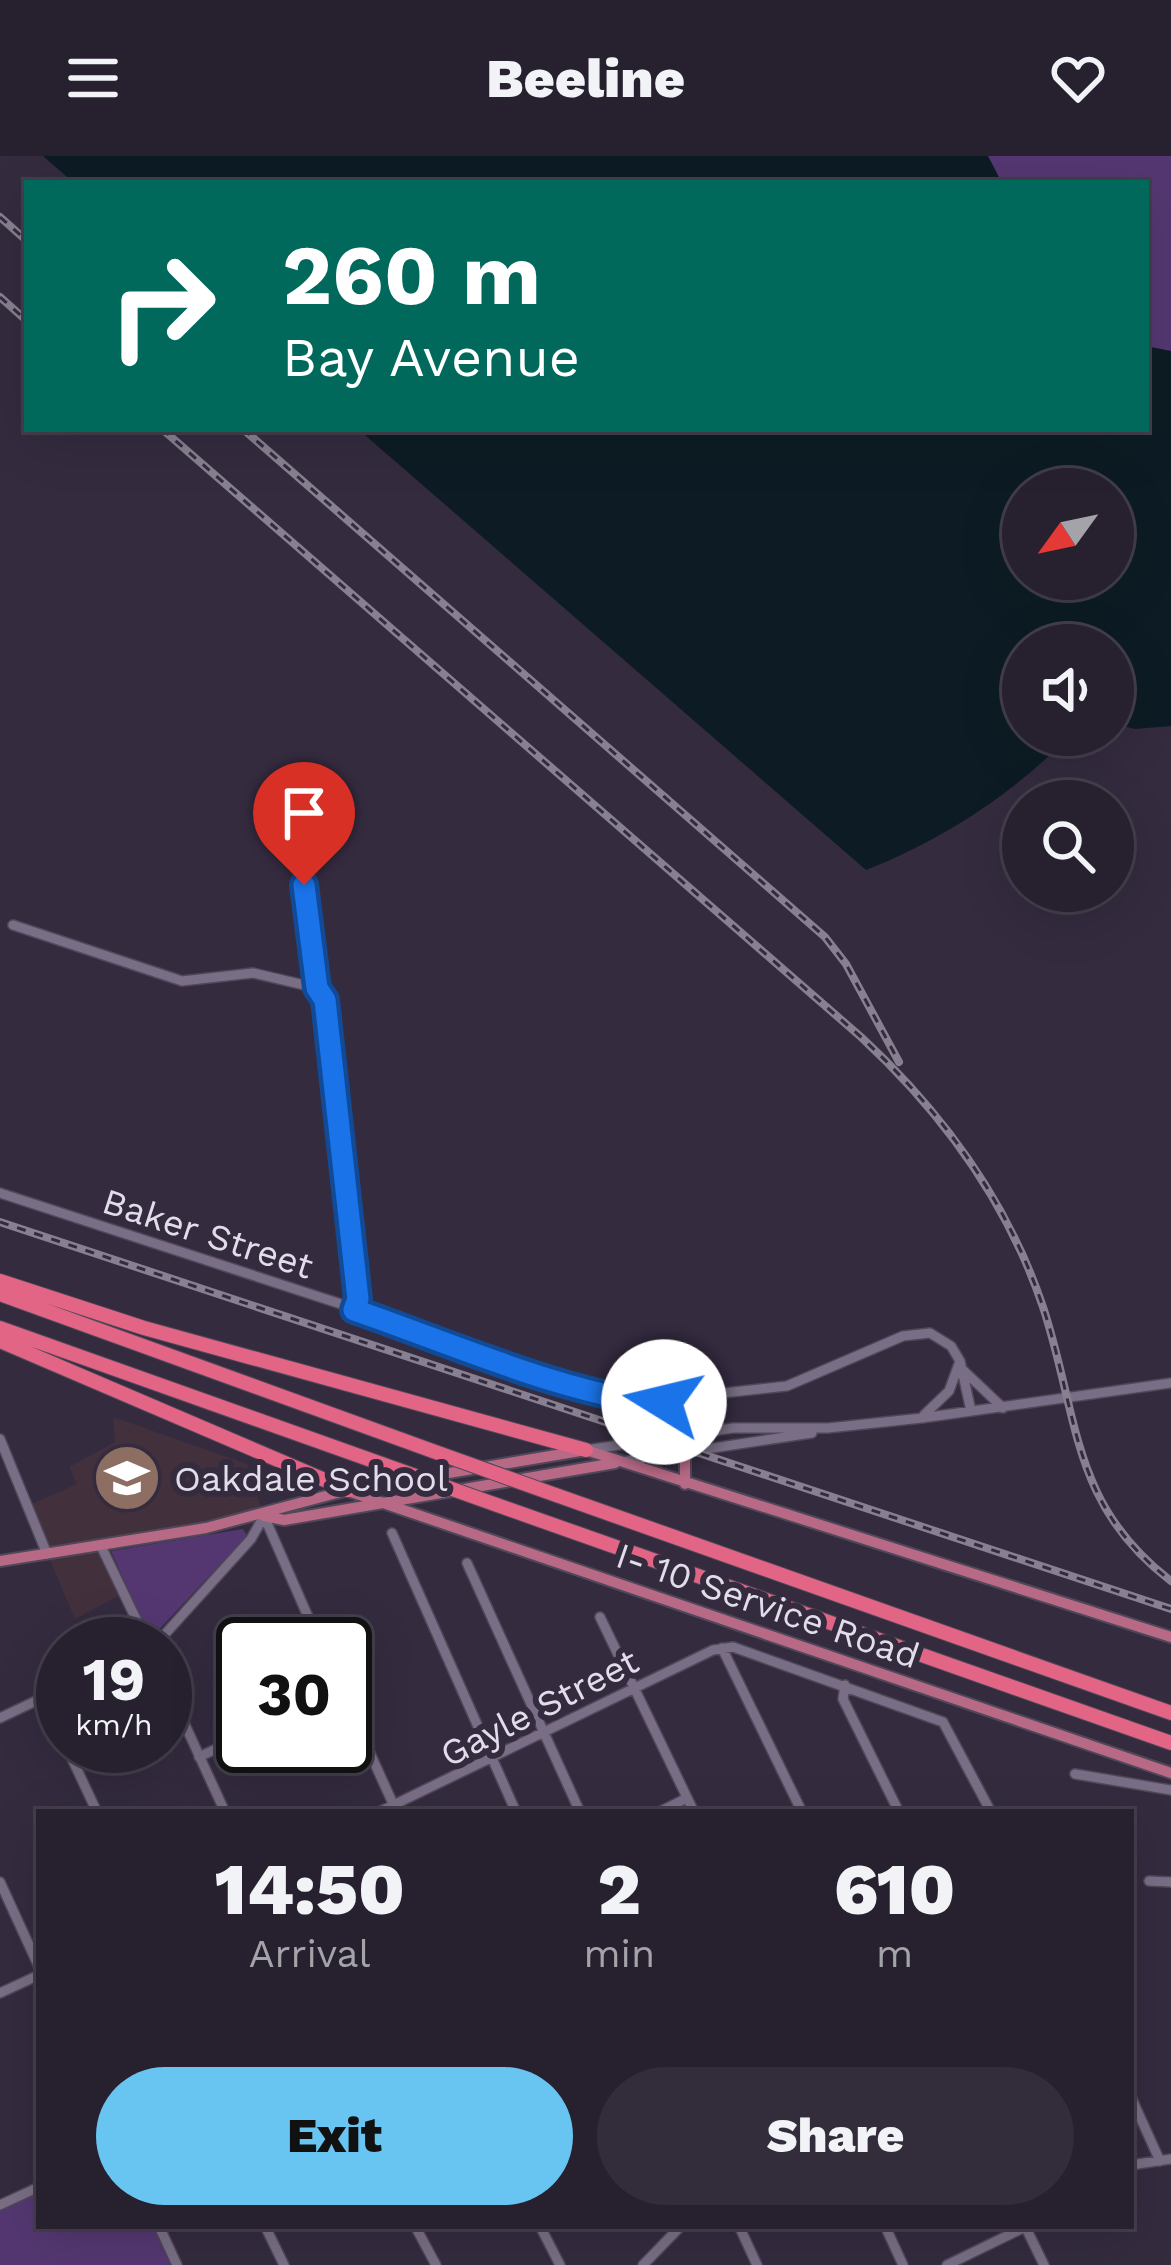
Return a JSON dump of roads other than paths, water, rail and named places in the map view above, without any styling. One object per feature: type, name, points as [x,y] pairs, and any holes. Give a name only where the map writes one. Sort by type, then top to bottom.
[{"type":"highway","points":[[0,1281],[144,1328],[586,1450]]},
{"type":"highway","points":[[0,1294],[1171,1712]]},
{"type":"highway","points":[[0,1328],[1171,1743]]},
{"type":"highway","points":[[0,1341],[348,1490]]},
{"type":"main road","points":[[0,1561],[264,1516],[294,1502],[348,1490],[586,1450],[930,1556],[1171,1637]]},
{"type":"main road","points":[[685,1451],[686,1484]]},
{"type":"main road","points":[[264,1516],[284,1520],[620,1462]]},
{"type":"main road","name":"I- 10 Service Road","points":[[348,1490],[1171,1773]]},
{"type":"street","points":[[304,885],[317,988],[328,1022],[358,1299],[354,1310]]},
{"type":"street","points":[[14,925],[182,981],[254,973],[317,988]]},
{"type":"street","name":"Baker Street","points":[[0,1193],[642,1402],[787,1386],[918,1332],[940,1338],[962,1365]]},
{"type":"street","points":[[962,1365],[1003,1408]]},
{"type":"street","points":[[962,1365],[971,1411]]},
{"type":"street","points":[[922,1418],[949,1391],[962,1365]]},
{"type":"street","points":[[620,1462],[1171,1382]]},
{"type":"street","points":[[586,1450],[734,1428],[829,1429]]},
{"type":"street","points":[[0,1438],[47,1554]]},
{"type":"street","points":[[177,1617],[250,1540],[264,1516]]},
{"type":"street","points":[[264,1516],[308,1617]]},
{"type":"street","points":[[392,1533],[515,1809]]},
{"type":"street","points":[[101,1546],[138,1617]]},
{"type":"street","points":[[467,1563],[579,1809]]},
{"type":"street","points":[[600,1616],[692,1809]]},
{"type":"street","points":[[722,1648],[744,1650],[944,1722],[989,1809]]},
{"type":"street","points":[[722,1648],[801,1809]]},
{"type":"street","name":"Gayle Street","points":[[386,1809],[722,1648]]},
{"type":"street","points":[[845,1685],[843,1699],[898,1809]]},
{"type":"street","points":[[0,1718],[36,1700]]},
{"type":"street","points":[[192,1739],[224,1809]]},
{"type":"street","points":[[200,1756],[216,1749]]},
{"type":"street","points":[[372,1758],[394,1806]]},
{"type":"street","points":[[78,1773],[96,1809]]},
{"type":"street","points":[[1075,1774],[1171,1790]]},
{"type":"street","points":[[665,1809],[687,1798]]},
{"type":"street","points":[[1149,1881],[1171,1882]]},
{"type":"street","points":[[0,1882],[36,1954]]},
{"type":"street","points":[[0,1994],[36,1973]]},
{"type":"street","points":[[1134,2103],[1165,2160],[1134,2165]]},
{"type":"street","points":[[0,2205],[36,2188]]},
{"type":"street","points":[[160,2229],[177,2265]]},
{"type":"street","points":[[266,2229],[284,2265]]},
{"type":"street","points":[[418,2229],[436,2265]]},
{"type":"street","points":[[542,2229],[560,2265]]},
{"type":"street","points":[[661,2229],[668,2240]]},
{"type":"street","points":[[643,2265],[678,2229]]},
{"type":"street","points":[[740,2229],[757,2265]]},
{"type":"street","points":[[886,2229],[903,2265]]},
{"type":"street","points":[[947,2265],[1019,2229]]},
{"type":"street","points":[[1026,2229],[1044,2265]]},
{"type":"water","points":[[43,156],[988,156],[1000,180],[71,180]]},
{"type":"water","points":[[1149,347],[1171,351],[1171,726],[1134,729],[1134,624],[1002,624],[1002,756],[1048,756],[1020,780],[1002,780],[1002,793],[921,845],[866,870],[361,432],[1149,432]]},
{"type":"railway","points":[[0,217],[24,238]]},
{"type":"railway","points":[[0,297],[24,318]]},
{"type":"railway","points":[[165,432],[861,1037],[919,1096],[969,1160],[1011,1230],[1043,1307],[1096,1489],[1113,1521],[1138,1552],[1171,1581]]},
{"type":"railway","points":[[246,432],[825,937],[846,964],[899,1062]]},
{"type":"railway","points":[[0,1222],[1171,1609]]},
{"type":"place","name":"Oakdale School","points":[[127,1478]]}]
